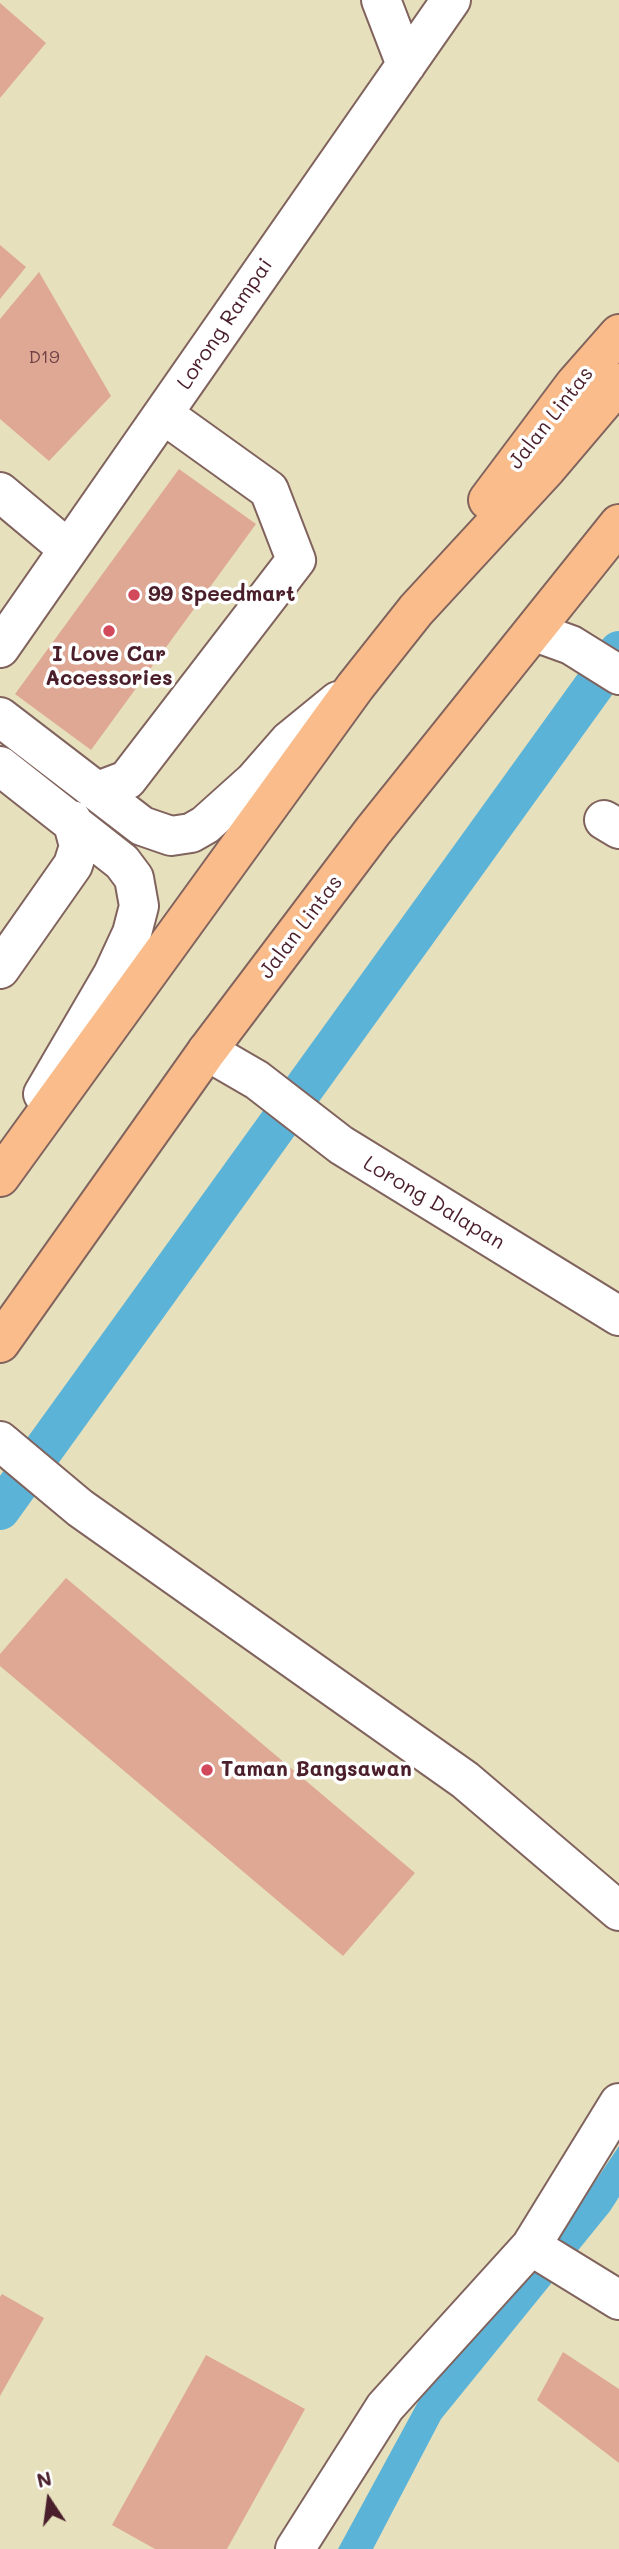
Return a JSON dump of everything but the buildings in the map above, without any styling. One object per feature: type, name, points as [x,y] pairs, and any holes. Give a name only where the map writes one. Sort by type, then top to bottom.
[{"type":"highway","name":"Jalan Lintas","points":[[416,610],[485,504],[575,384],[619,334]]},
{"type":"highway","name":"Jalan Lintas","points":[[0,1177],[355,687],[416,610],[547,468],[619,383]]},
{"type":"highway","name":"Jalan Lintas","points":[[0,1343],[207,1051],[373,831],[619,524]]},
{"type":"street","points":[[381,0],[405,65]]},
{"type":"street","name":"Lorong Rampai","points":[[0,648],[451,0]]},
{"type":"street","points":[[98,791],[127,780],[296,560],[269,490],[163,414]]},
{"type":"street","points":[[0,492],[68,549]]},
{"type":"street","points":[[535,632],[571,645],[619,675]]},
{"type":"street","points":[[0,717],[142,826],[171,836],[191,833],[205,825],[254,781],[289,741],[355,687]]},
{"type":"street","points":[[0,766],[122,862],[134,878],[138,906],[132,933],[113,974],[0,1168]]},
{"type":"street","points":[[0,969],[73,865],[79,846],[72,820]]},
{"type":"street","name":"Lorong Dalapan","points":[[207,1051],[257,1080],[341,1145],[619,1316]]},
{"type":"street","points":[[2,1442],[80,1508],[466,1780],[619,1911]]},
{"type":"street","points":[[295,2549],[385,2407],[531,2246],[619,2103]]},
{"type":"street","points":[[531,2246],[615,2297]]},
{"type":"water","points":[[619,2146],[619,2197],[610,2211],[441,2419],[373,2549],[338,2549],[419,2400],[588,2192]]},
{"type":"waterway","points":[[0,1510],[619,651]]},
{"type":"place","name":"99 Speedmart","points":[[134,595]]},
{"type":"place","name":"I Love Car Accessories","points":[[109,631]]},
{"type":"place","name":"Taman Bangsawan","points":[[207,1770]]}]
